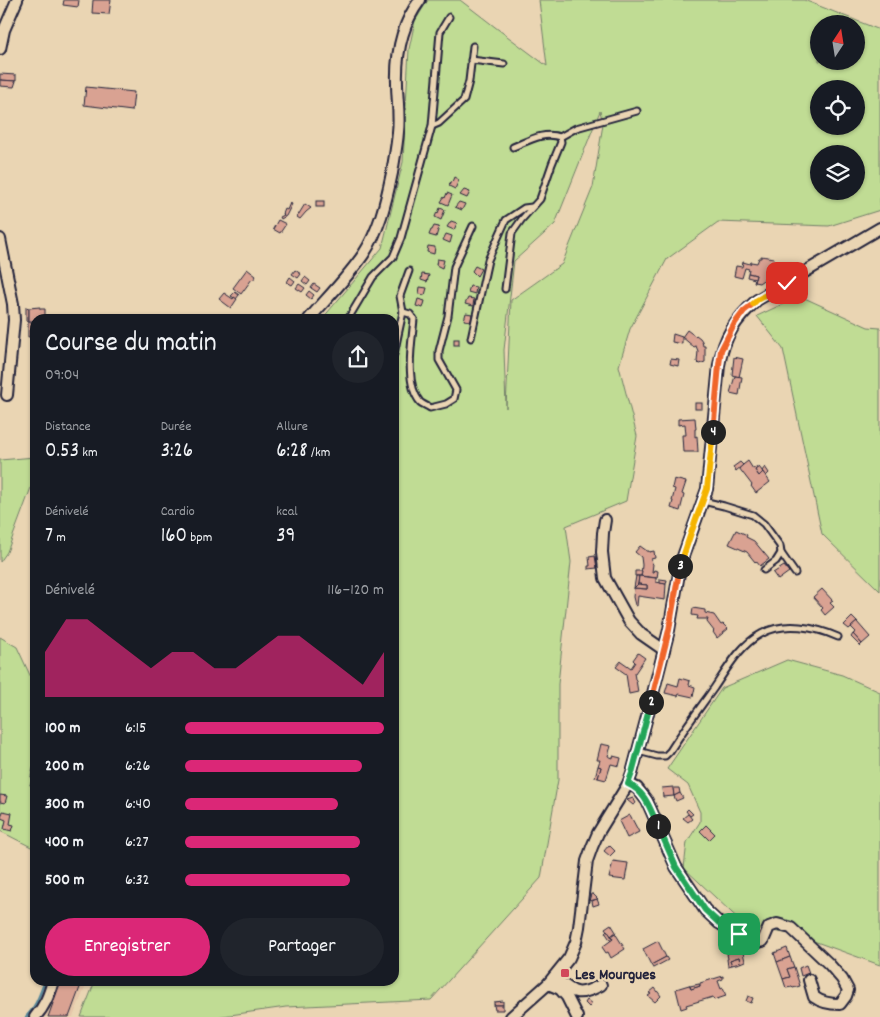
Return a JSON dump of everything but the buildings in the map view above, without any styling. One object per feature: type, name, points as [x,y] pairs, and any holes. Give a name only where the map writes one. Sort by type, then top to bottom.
[{"type":"street","points":[[0,49],[4,30],[17,0]]},
{"type":"street","points":[[313,314],[351,272],[374,235],[382,214],[397,149],[399,130],[397,81],[401,40],[406,24],[420,0]]},
{"type":"street","points":[[511,1017],[551,980],[569,958],[576,942],[592,846],[628,784],[664,650],[681,562],[707,489],[721,350],[735,323],[744,311],[757,300],[880,228]]},
{"type":"street","points":[[0,239],[13,304],[14,320],[6,396]]},
{"type":"street","points":[[605,520],[602,552],[605,578],[629,621],[641,634],[664,650]]},
{"type":"street","points":[[628,784],[637,788],[647,801],[676,867],[705,910],[719,923],[754,942],[763,941],[769,927],[777,924],[791,928],[825,959],[842,978],[848,990],[846,996],[840,1004],[821,1002],[814,997],[809,980]]},
{"type":"street","points":[[551,980],[579,994],[588,992],[601,985]]},
{"type":"street","points":[[551,980],[567,997],[577,1017]]},
{"type":"street","points":[[36,1017],[48,1000],[51,986]]},
{"type":"lane","points":[[351,314],[373,277],[393,257],[401,238],[432,126],[440,32],[449,17]]},
{"type":"lane","points":[[432,126],[439,123],[464,100],[469,81],[473,46]]},
{"type":"lane","points":[[471,60],[504,64]]},
{"type":"lane","points":[[513,146],[538,136],[552,134],[560,137],[576,128],[636,111]]},
{"type":"lane","points":[[505,289],[512,233],[540,199],[561,144],[560,137]]},
{"type":"lane","points":[[471,338],[488,260],[506,220],[524,208],[533,207]]},
{"type":"lane","points":[[403,312],[410,314],[414,319],[410,380],[414,391],[420,402],[430,408],[446,404],[454,399],[456,390],[439,360],[439,351],[448,316],[454,267],[473,226]]},
{"type":"lane","points":[[399,331],[403,312],[400,296],[409,271]]},
{"type":"lane","points":[[703,501],[753,515],[764,524],[780,546],[781,553],[794,573]]},
{"type":"lane","points":[[764,570],[776,561],[781,553]]},
{"type":"lane","points":[[638,751],[665,756],[744,647],[761,633],[779,627],[794,627],[819,630],[838,637]]},
{"type":"shaded area","points":[[56,986],[86,986],[73,1017],[41,1017],[48,1009]]},
{"type":"green space","points":[[428,0],[460,0],[547,66],[539,0],[804,0],[842,15],[810,15],[810,70],[865,70],[865,24],[880,30],[880,210],[829,226],[718,222],[667,259],[630,329],[619,366],[637,436],[626,501],[566,526],[571,562],[558,684],[558,780],[541,878],[431,1000],[286,1007],[216,1017],[81,1017],[93,986],[399,986],[399,314],[326,314],[382,248],[403,162],[409,49],[415,21]],"holes":[[[600,111],[603,124],[593,187],[562,264],[511,300],[506,408],[504,350],[514,261],[555,224]]]},
{"type":"green space","points":[[800,296],[868,327],[880,328],[880,591],[822,534],[783,349],[757,316]]},
{"type":"green space","points":[[30,457],[30,490],[7,552],[0,562],[0,460]]},
{"type":"green space","points":[[0,637],[17,647],[30,675],[30,846],[0,831]]},
{"type":"green space","points":[[787,660],[842,675],[880,692],[880,965],[797,935],[747,927],[684,868],[687,842],[700,822],[700,812],[688,785],[667,769],[722,688]]},
{"type":"waterway","points":[[26,1017],[35,1005],[43,986]]},
{"type":"place","name":"Les Mourgues","points":[[565,973]]},
{"type":"route","points":[[739,934],[719,923],[705,910],[676,867],[647,801],[637,788],[628,784],[669,630],[681,562],[707,489],[721,350],[735,323],[744,311],[757,300],[787,283]]}]
